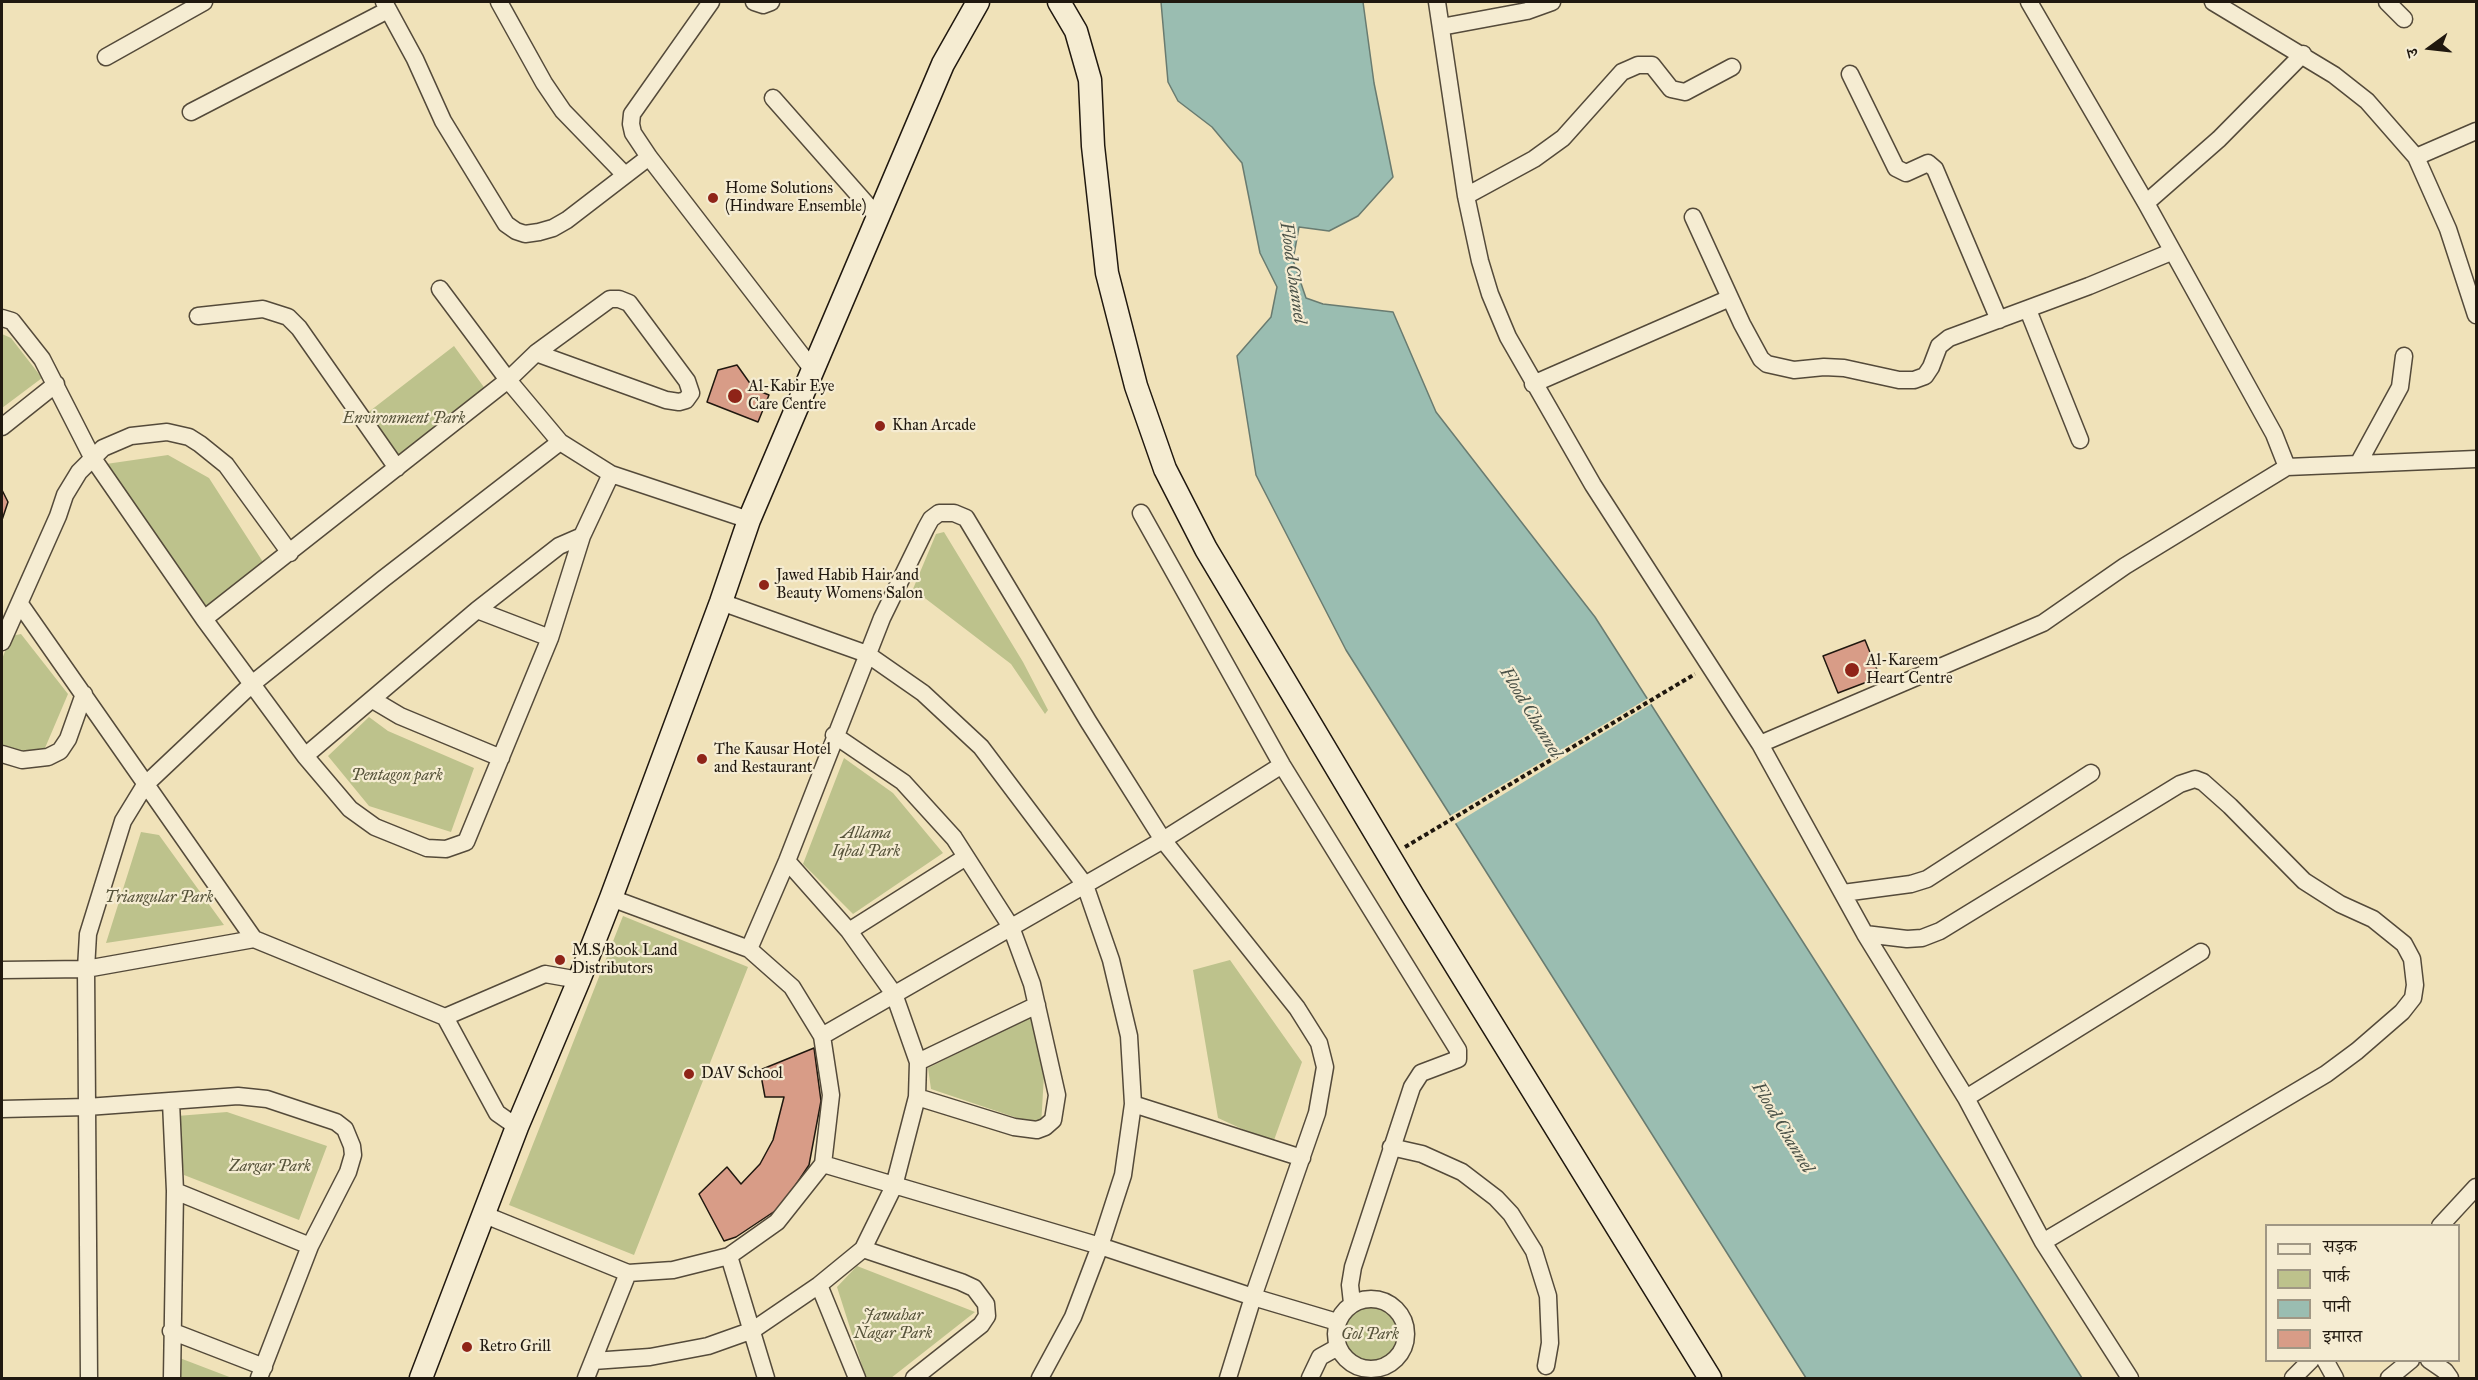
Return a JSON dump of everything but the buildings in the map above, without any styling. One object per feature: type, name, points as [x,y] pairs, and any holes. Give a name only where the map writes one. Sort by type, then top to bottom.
[{"type":"main road","points":[[421,1378],[517,1127],[611,898],[721,602],[749,520],[942,64],[978,2]]},
{"type":"main road","points":[[1059,2],[1076,31],[1090,80],[1093,146],[1107,273],[1136,386],[1165,469],[1206,549],[1407,886],[1710,1378]]},
{"type":"street","points":[[106,57],[204,2]]},
{"type":"street","points":[[499,2],[544,83],[563,111],[625,175]]},
{"type":"street","points":[[711,2],[632,114],[633,133],[649,158],[813,370]]},
{"type":"street","points":[[754,2],[763,5],[771,2]]},
{"type":"street","points":[[1437,2],[1466,196],[1480,261],[1490,294],[1508,337],[1593,485],[1760,744],[1865,934],[1966,1098],[2043,1242],[2130,1378]]},
{"type":"street","points":[[1441,27],[1527,11],[1552,2]]},
{"type":"street","points":[[2029,2],[2146,203],[2171,252],[2274,434],[2288,466]]},
{"type":"street","points":[[2213,2],[2303,54],[2334,75],[2367,101],[2416,157],[2448,230],[2476,315]]},
{"type":"street","points":[[2387,2],[2404,19]]},
{"type":"street","points":[[191,112],[386,6],[415,59],[443,122],[507,224],[516,231],[525,234],[553,228],[649,158]]},
{"type":"street","points":[[2146,203],[2219,139],[2303,54]]},
{"type":"street","points":[[1466,196],[1534,159],[1563,138],[1623,72],[1629,69],[1638,65],[1652,65],[1671,89],[1685,92],[1732,67]]},
{"type":"street","points":[[1850,74],[1896,168],[1906,173],[1928,163],[1935,169],[1999,320]]},
{"type":"street","points":[[773,98],[878,217]]},
{"type":"street","points":[[2416,157],[2476,131]]},
{"type":"street","points":[[1693,217],[1730,298],[1761,359],[1767,364],[1794,370],[1844,368],[1899,380],[1914,380],[1924,376],[1931,367],[1939,346],[1949,338],[2028,310],[2171,252]]},
{"type":"street","points":[[440,289],[508,380],[560,442],[611,474],[749,520]]},
{"type":"street","points":[[1533,384],[1730,298]]},
{"type":"street","points":[[204,619],[508,380],[536,353],[600,304],[610,299],[629,303],[687,381],[691,393],[686,400],[679,402],[666,400],[536,353]]},
{"type":"street","points":[[198,316],[263,309],[288,317],[299,328],[397,468]]},
{"type":"street","points":[[2028,310],[2080,441]]},
{"type":"street","points":[[2,318],[12,321],[42,359],[57,384],[92,457],[204,619],[305,756],[350,808],[375,827],[427,848],[438,850],[466,842],[550,638],[582,536],[611,474]]},
{"type":"street","points":[[2358,464],[2400,387],[2404,356]]},
{"type":"street","points":[[2,427],[57,384]]},
{"type":"street","points":[[2,642],[65,495],[79,472],[92,457],[109,444],[131,435],[167,432],[189,437],[226,465],[290,553]]},
{"type":"street","points":[[89,1378],[86,969],[88,934],[123,821],[146,785],[252,684],[560,442]]},
{"type":"street","points":[[1760,744],[2043,623],[2126,566],[2288,466],[2476,459]]},
{"type":"street","points":[[749,948],[787,861],[834,735],[882,618],[931,519],[946,512],[966,518],[1088,721],[1163,840],[1297,1008],[1319,1043],[1325,1067],[1317,1113],[1253,1297],[1228,1378]]},
{"type":"street","points":[[1141,513],[1282,765],[1458,1050],[1458,1059],[1427,1069],[1416,1078],[1391,1147],[1353,1267],[1350,1285],[1352,1304]]},
{"type":"street","points":[[305,756],[477,610],[559,546],[582,536]]},
{"type":"street","points":[[721,602],[867,654],[923,693],[981,747],[1085,885],[1111,960],[1129,1036],[1133,1104],[1123,1175],[1100,1246],[1073,1317],[1040,1378]]},
{"type":"street","points":[[20,604],[254,939]]},
{"type":"street","points":[[477,610],[550,638]]},
{"type":"street","points":[[2,754],[22,760],[48,757],[60,751],[68,739],[84,694]]},
{"type":"street","points":[[373,700],[400,716],[501,758]]},
{"type":"street","points":[[834,735],[903,782],[954,838],[1011,927],[1032,984],[1057,1095],[1053,1120],[1045,1127],[1036,1130],[1025,1129],[917,1097]]},
{"type":"street","points":[[822,1036],[1163,840],[1282,765]]},
{"type":"street","points":[[1843,893],[1911,884],[1927,879],[2091,773]]},
{"type":"street","points":[[1865,934],[1907,939],[1922,938],[1940,931],[2180,784],[2195,779],[2203,782],[2230,806],[2304,881],[2340,904],[2373,918],[2404,944],[2412,959],[2415,985],[2413,998],[2402,1012],[2357,1052],[2325,1074],[2043,1242]]},
{"type":"street","points":[[849,930],[966,857]]},
{"type":"street","points":[[593,1361],[650,1358],[708,1346],[753,1330],[819,1285],[863,1249],[894,1186],[917,1097],[918,1062],[894,994],[849,930],[787,861]]},
{"type":"street","points":[[484,1215],[628,1273],[673,1270],[729,1256],[777,1222],[823,1164],[831,1095],[822,1036],[792,987],[749,948],[611,898]]},
{"type":"street","points":[[2,970],[86,969],[254,939],[445,1017],[496,1113],[517,1127]]},
{"type":"street","points":[[1966,1098],[2201,952]]},
{"type":"street","points":[[445,1017],[545,974],[579,980]]},
{"type":"street","points":[[918,1062],[1037,1005]]},
{"type":"street","points":[[2,1109],[87,1107],[238,1096],[267,1100],[336,1122],[345,1129],[352,1146],[350,1163],[310,1246],[262,1373],[171,1331]]},
{"type":"street","points":[[171,1102],[175,1191],[172,1378]]},
{"type":"street","points":[[1133,1104],[1302,1158]]},
{"type":"street","points":[[1391,1147],[1422,1154],[1462,1172],[1488,1191],[1511,1214],[1534,1251],[1548,1296],[1550,1343],[1546,1366]]},
{"type":"street","points":[[823,1164],[1100,1246],[1253,1297],[1337,1322]]},
{"type":"street","points":[[2442,1224],[2476,1187]]},
{"type":"street","points":[[175,1191],[310,1246]]},
{"type":"street","points":[[863,1249],[962,1282],[974,1288],[986,1304],[987,1316],[981,1325],[915,1378]]},
{"type":"street","points":[[729,1256],[766,1378]]},
{"type":"street","points":[[586,1378],[628,1273]]},
{"type":"street","points":[[819,1285],[857,1378]]},
{"type":"street","points":[[1364,1299],[1376,1299],[1388,1303],[1397,1310],[1406,1333],[1404,1345],[1398,1356],[1389,1364],[1378,1369],[1365,1369],[1354,1365],[1344,1357],[1338,1347],[1335,1334],[1337,1322],[1343,1311],[1352,1304],[1364,1299]]},
{"type":"street","points":[[1310,1378],[1320,1357],[1338,1347]]},
{"type":"street","points":[[2293,1378],[2309,1362]]},
{"type":"street","points":[[2326,1362],[2336,1378]]},
{"type":"street","points":[[2389,1378],[2409,1362]]},
{"type":"street","points":[[2432,1362],[2450,1378]]},
{"type":"path","points":[[1412,843],[1709,665]]},
{"type":"green space","points":[[2,334],[11,338],[42,378],[2,408]]},
{"type":"green space","name":"Environment Park","points":[[454,346],[486,390],[397,461],[366,414]]},
{"type":"green space","points":[[168,455],[209,478],[263,562],[207,607],[106,464]]},
{"type":"green space","points":[[944,532],[1023,662],[1048,710],[1045,714],[1011,664],[913,589],[936,534]]},
{"type":"green space","points":[[21,634],[68,694],[45,748],[27,755],[2,748],[2,659],[11,636]]},
{"type":"green space","name":"Pentagon park","points":[[369,717],[388,731],[474,768],[451,832],[369,806],[328,756]]},
{"type":"green space","name":"Allama Iqbal Park","points":[[844,758],[893,793],[943,853],[853,914],[803,864]]},
{"type":"green space","name":"Triangular Park","points":[[141,832],[159,835],[224,925],[106,943]]},
{"type":"green space","points":[[623,916],[748,967],[634,1255],[509,1205]]},
{"type":"green space","points":[[1230,960],[1302,1062],[1273,1143],[1218,1118],[1193,970]]},
{"type":"green space","points":[[1031,1017],[1044,1075],[1041,1126],[931,1089],[928,1068]]},
{"type":"green space","name":"Zargar Park","points":[[227,1112],[327,1146],[299,1220],[184,1175],[177,1116]]},
{"type":"green space","name":"Jawahar Nagar Park","points":[[857,1266],[975,1312],[891,1378],[866,1378],[837,1287]]},
{"type":"green space","name":"Gol Park","points":[[1370,1305],[1391,1314],[1400,1335],[1391,1356],[1370,1365],[1349,1356],[1340,1335],[1349,1314]]},
{"type":"green space","points":[[177,1357],[232,1378],[177,1378]]},
{"type":"water","name":"Flood Channel","points":[[1161,2],[1363,2],[1374,83],[1393,177],[1358,216],[1329,231],[1299,227],[1293,260],[1306,298],[1323,304],[1393,312],[1436,412],[1595,617],[2082,1378],[1806,1378],[1346,650],[1256,475],[1237,356],[1271,317],[1277,287],[1260,253],[1242,163],[1212,127],[1178,101],[1168,82]]},
{"type":"pier","points":[[1650,697],[1653,703],[1453,825],[1448,817]]},
{"type":"place","name":"Home Solutions (Hindware Ensemble)","points":[[713,198]]},
{"type":"place","name":"Al-Kabir Eye Care Centre","points":[[735,396]]},
{"type":"place","name":"Khan Arcade","points":[[880,426]]},
{"type":"place","name":"Jawed Habib Hair and Beauty Womens Salon","points":[[764,585]]},
{"type":"place","name":"Al-Kareem Heart Centre","points":[[1852,670]]},
{"type":"place","name":"The Kausar Hotel and Restaurant","points":[[702,759]]},
{"type":"place","name":"M.S Book Land Distributors","points":[[560,960]]},
{"type":"place","name":"DAV School","points":[[689,1074]]},
{"type":"place","name":"Retro Grill","points":[[467,1347]]}]
